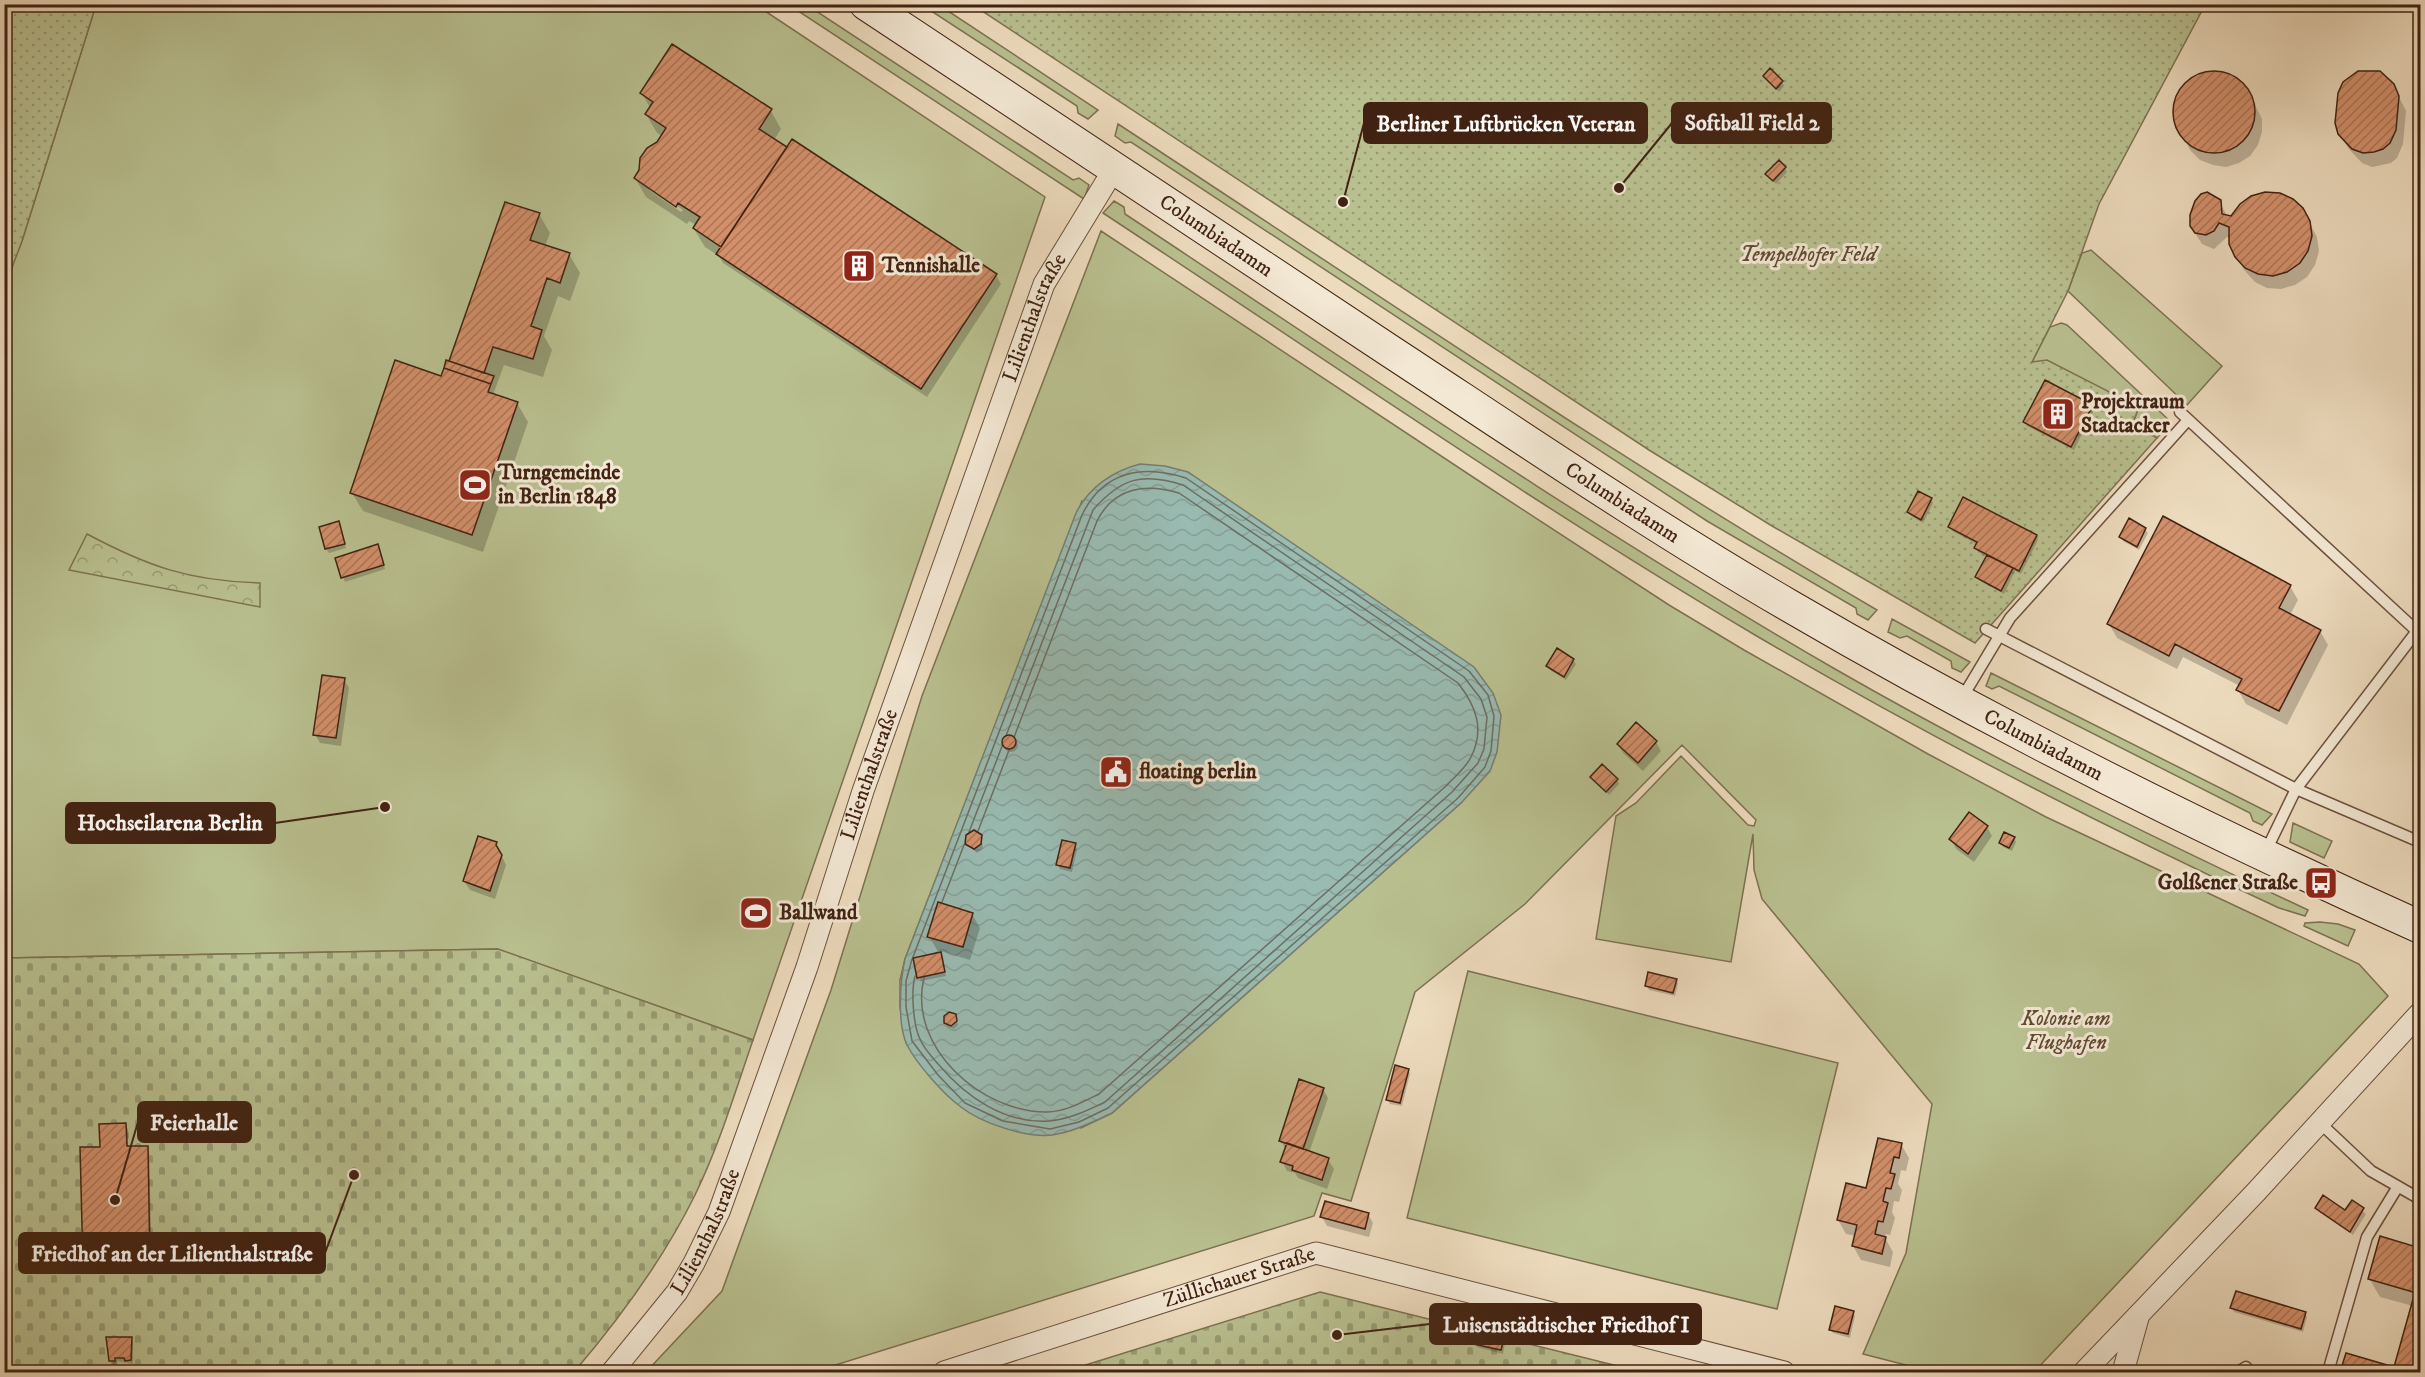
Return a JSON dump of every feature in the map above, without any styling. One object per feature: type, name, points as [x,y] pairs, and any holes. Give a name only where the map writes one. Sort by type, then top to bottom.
[{"type":"main road","name":"Columbiadamm","points":[[866,4],[1686,544],[1787,604],[1960,702],[2084,768],[2264,855],[2421,927]]},
{"type":"street","name":"Lilienthalstraße","points":[[612,1372],[677,1292],[694,1263],[718,1212],[807,967],[863,791],[1044,284],[1114,169]]},
{"type":"street","points":[[2084,1372],[2421,1013]]},
{"type":"street","name":"Züllichauer Straße","points":[[944,1372],[1316,1253],[1784,1372]]},
{"type":"street","points":[[2122,1372],[2138,1316]]},
{"type":"lane","points":[[1960,702],[2010,618],[2184,416],[2419,631],[2296,789],[2264,855]]},
{"type":"lane","points":[[1986,629],[2296,789],[2421,842]]},
{"type":"lane","points":[[2319,1122],[2371,1171],[2397,1188],[2421,1199]]},
{"type":"lane","points":[[2328,1372],[2367,1236],[2397,1188]]},
{"type":"green space","points":[[5,4],[96,5],[22,241],[5,286]]},
{"type":"green space","name":"Turngemeinde in Berlin 1848","points":[[96,5],[756,5],[1045,197],[753,1040],[497,949],[5,958],[4,286],[22,241]]},
{"type":"green space","points":[[789,5],[807,5],[1073,180],[1079,178],[1089,185],[1084,199]]},
{"type":"green space","points":[[922,5],[939,5],[1098,110],[1088,119],[1078,113],[1077,106]]},
{"type":"green space","name":"Tempelhofer Feld","points":[[973,5],[2205,5],[2099,204],[2068,291],[2032,362],[2047,360],[2139,407],[2134,420],[2138,427],[2157,438],[1975,643],[1772,526],[1649,450]]},
{"type":"green space","points":[[1118,124],[1589,433],[1877,610],[1868,620],[1857,614],[1856,608],[1707,521],[1131,142],[1125,143],[1115,136]]},
{"type":"green space","points":[[1114,201],[1124,207],[1125,214],[1388,389],[1565,504],[1744,615],[1893,702],[2010,764],[2128,824],[2308,910],[2305,916],[2279,908],[2079,812],[1883,708],[1755,635],[1589,533],[1426,428],[1103,213]]},
{"type":"green space","name":"Kolonie am Flughafen","points":[[1101,231],[1669,605],[1744,650],[1928,754],[2046,817],[2359,964],[2388,996],[2034,1372],[1933,1372],[1863,1354],[1906,1253],[1932,1104],[1762,899],[1754,870],[1753,834],[1731,962],[1596,939],[1616,816],[1636,803],[1681,756],[1748,825],[1754,826],[1756,820],[1682,745],[1525,904],[1415,992],[1351,1201],[1322,1193],[1314,1216],[813,1372],[646,1372],[722,1291],[831,990],[922,696]],"holes":[[[1082,501],[1462,802],[1112,1113],[1081,1128],[933,1079],[906,1043],[900,1007],[900,980],[905,959]]]},
{"type":"green space","points":[[2091,250],[2222,366],[2187,405],[2068,291],[2082,253]]},
{"type":"green space","points":[[2061,323],[2067,325],[2171,422],[2157,438],[2138,427],[2134,420],[2139,407],[2032,362],[2050,327]]},
{"type":"green space","points":[[87,534],[130,555],[170,570],[212,579],[260,583],[260,607],[69,570]]},
{"type":"green space","points":[[1892,619],[1970,662],[1961,672],[1952,668],[1951,661],[1907,636],[1900,638],[1888,632]]},
{"type":"green space","points":[[1991,673],[2272,814],[2262,825],[2253,821],[2250,813],[1999,686],[1992,689],[1986,686]]},
{"type":"green space","points":[[2293,823],[2332,841],[2324,858],[2290,842]]},
{"type":"green space","points":[[2305,923],[2338,924],[2355,930],[2348,946],[2304,926]]},
{"type":"green space","points":[[498,949],[753,1040],[712,1157],[683,1219],[640,1287],[574,1372],[5,1372],[4,958]]},
{"type":"green space","points":[[1468,971],[1838,1063],[1777,1309],[1407,1218]]},
{"type":"green space","points":[[1320,1292],[1642,1372],[1063,1372]]},
{"type":"water","points":[[1140,464],[1165,466],[1188,472],[1474,667],[1493,693],[1501,715],[1497,752],[1490,771],[1462,802],[1112,1113],[1060,1134],[1041,1135],[1017,1132],[980,1119],[961,1107],[946,1094],[917,1061],[907,1045],[902,1026],[900,1002],[903,968],[1076,513],[1088,495],[1103,481],[1120,471]]},
{"type":"building","points":[[672,44],[772,109],[759,129],[787,147],[721,247],[693,228],[700,217],[678,203],[676,207],[634,178],[639,170],[640,158],[647,148],[657,142],[666,128],[645,114],[653,102],[640,93]]},
{"type":"building","points":[[1770,68],[1783,81],[1776,89],[1763,76]]},
{"type":"building","points":[[2214,71],[2230,74],[2243,83],[2252,96],[2255,112],[2252,128],[2243,141],[2230,150],[2214,153],[2198,150],[2185,141],[2176,128],[2173,112],[2176,96],[2185,83],[2198,74]]},
{"type":"building","points":[[2358,71],[2380,71],[2394,84],[2399,96],[2396,130],[2390,143],[2374,152],[2363,153],[2352,149],[2338,134],[2335,123],[2338,93],[2343,82]]},
{"type":"building","name":"Tennishalle","points":[[792,139],[997,274],[921,389],[716,254]]},
{"type":"building","points":[[1779,160],[1786,167],[1773,181],[1765,174]]},
{"type":"building","points":[[2207,192],[2221,200],[2222,214],[2231,216],[2240,204],[2251,196],[2265,192],[2280,193],[2293,199],[2303,208],[2310,221],[2312,236],[2308,251],[2300,263],[2287,272],[2273,276],[2258,274],[2245,268],[2235,257],[2229,244],[2229,227],[2219,223],[2214,231],[2206,235],[2195,233],[2190,226],[2190,215],[2195,201],[2201,194]]},
{"type":"building","points":[[505,202],[540,213],[530,240],[570,253],[560,283],[547,278],[531,326],[542,330],[533,359],[493,347],[484,373],[449,361]]},
{"type":"building","points":[[395,360],[441,376],[444,368],[491,384],[488,392],[518,402],[472,535],[350,493]]},
{"type":"building","points":[[446,360],[494,376],[491,384],[444,368]]},
{"type":"building","name":"Projektraum Stadtacker","points":[[2045,380],[2093,405],[2071,447],[2023,422]]},
{"type":"building","points":[[1918,491],[1932,498],[1921,520],[1907,512]]},
{"type":"building","points":[[1963,497],[2037,535],[2019,571],[1974,548],[1977,542],[1948,527]]},
{"type":"building","points":[[2163,516],[2291,585],[2279,608],[2321,630],[2279,711],[2236,690],[2242,679],[2175,644],[2169,656],[2107,624]]},
{"type":"building","points":[[2129,518],[2146,528],[2137,547],[2119,537]]},
{"type":"building","points":[[339,521],[345,544],[325,549],[319,527]]},
{"type":"building","points":[[378,544],[384,565],[341,578],[335,558]]},
{"type":"building","points":[[1987,555],[2013,568],[2001,591],[1975,577]]},
{"type":"building","points":[[1557,648],[1574,659],[1564,677],[1546,666]]},
{"type":"building","points":[[322,675],[345,678],[336,738],[313,735]]},
{"type":"building","points":[[1636,722],[1657,741],[1638,763],[1617,744]]},
{"type":"building","points":[[1006,735],[1012,735],[1016,742],[1012,749],[1006,749],[1002,745],[1002,739]]},
{"type":"building","points":[[1602,764],[1618,779],[1606,792],[1590,777]]},
{"type":"building","points":[[1969,812],[1988,826],[1968,854],[1949,839]]},
{"type":"building","points":[[974,830],[982,835],[981,844],[974,849],[965,844],[966,835]]},
{"type":"building","points":[[2004,832],[2015,837],[2009,848],[1999,843]]},
{"type":"building","points":[[478,836],[497,842],[496,845],[502,855],[490,891],[463,881]]},
{"type":"building","points":[[1062,840],[1076,843],[1070,868],[1056,865]]},
{"type":"building","points":[[938,902],[973,913],[963,947],[927,937]]},
{"type":"building","points":[[941,952],[945,972],[917,978],[913,958]]},
{"type":"building","points":[[1648,972],[1677,979],[1673,993],[1645,986]]},
{"type":"building","points":[[949,1012],[956,1014],[957,1021],[951,1026],[944,1023],[944,1016]]},
{"type":"building","points":[[1395,1065],[1409,1069],[1400,1103],[1386,1100]]},
{"type":"building","points":[[1299,1079],[1324,1088],[1303,1149],[1279,1141]]},
{"type":"building","points":[[126,1123],[127,1146],[148,1146],[150,1264],[83,1266],[80,1147],[100,1147],[99,1124]]},
{"type":"building","points":[[1878,1138],[1902,1143],[1899,1158],[1894,1157],[1890,1173],[1895,1174],[1891,1189],[1886,1188],[1883,1201],[1888,1203],[1883,1222],[1878,1221],[1875,1234],[1886,1237],[1882,1254],[1852,1246],[1857,1225],[1837,1220],[1846,1183],[1866,1188]]},
{"type":"building","points":[[1287,1143],[1329,1158],[1322,1180],[1292,1170],[1293,1166],[1280,1162]]},
{"type":"building","points":[[2323,1195],[2345,1210],[2352,1200],[2364,1208],[2350,1232],[2315,1208]]},
{"type":"building","points":[[1325,1201],[1369,1213],[1365,1229],[1320,1217]]},
{"type":"building","points":[[2380,1236],[2420,1248],[2420,1294],[2368,1279]]},
{"type":"building","points":[[2236,1291],[2306,1312],[2301,1329],[2230,1308]]},
{"type":"building","points":[[2415,1292],[2420,1294],[2420,1372],[2340,1372],[2346,1353],[2394,1367]]},
{"type":"building","points":[[1835,1306],[1854,1311],[1848,1334],[1829,1330]]},
{"type":"building","points":[[1476,1331],[1504,1338],[1501,1350],[1473,1344]]},
{"type":"building","points":[[106,1337],[132,1337],[131,1360],[115,1358],[115,1361],[109,1361]]},
{"type":"place","name":"Softball Field 2","points":[[1619,188]]},
{"type":"place","name":"Berliner Luftbrücken Veteran","points":[[1343,202]]},
{"type":"place","name":"Tennishalle","points":[[859,266]]},
{"type":"place","name":"Projektraum Stadtacker","points":[[2058,414]]},
{"type":"place","name":"Turngemeinde in Berlin 1848","points":[[475,485]]},
{"type":"place","name":"floating berlin","points":[[1116,772]]},
{"type":"place","name":"Hochseilarena Berlin","points":[[385,807]]},
{"type":"place","name":"Golßener Straße","points":[[2321,883]]},
{"type":"place","name":"Ballwand","points":[[756,913]]},
{"type":"place","name":"Friedhof an der Lilienthalstraße","points":[[354,1175]]},
{"type":"place","name":"Feierhalle","points":[[115,1200]]},
{"type":"place","name":"Luisenstädtischer Friedhof I","points":[[1337,1335]]}]
